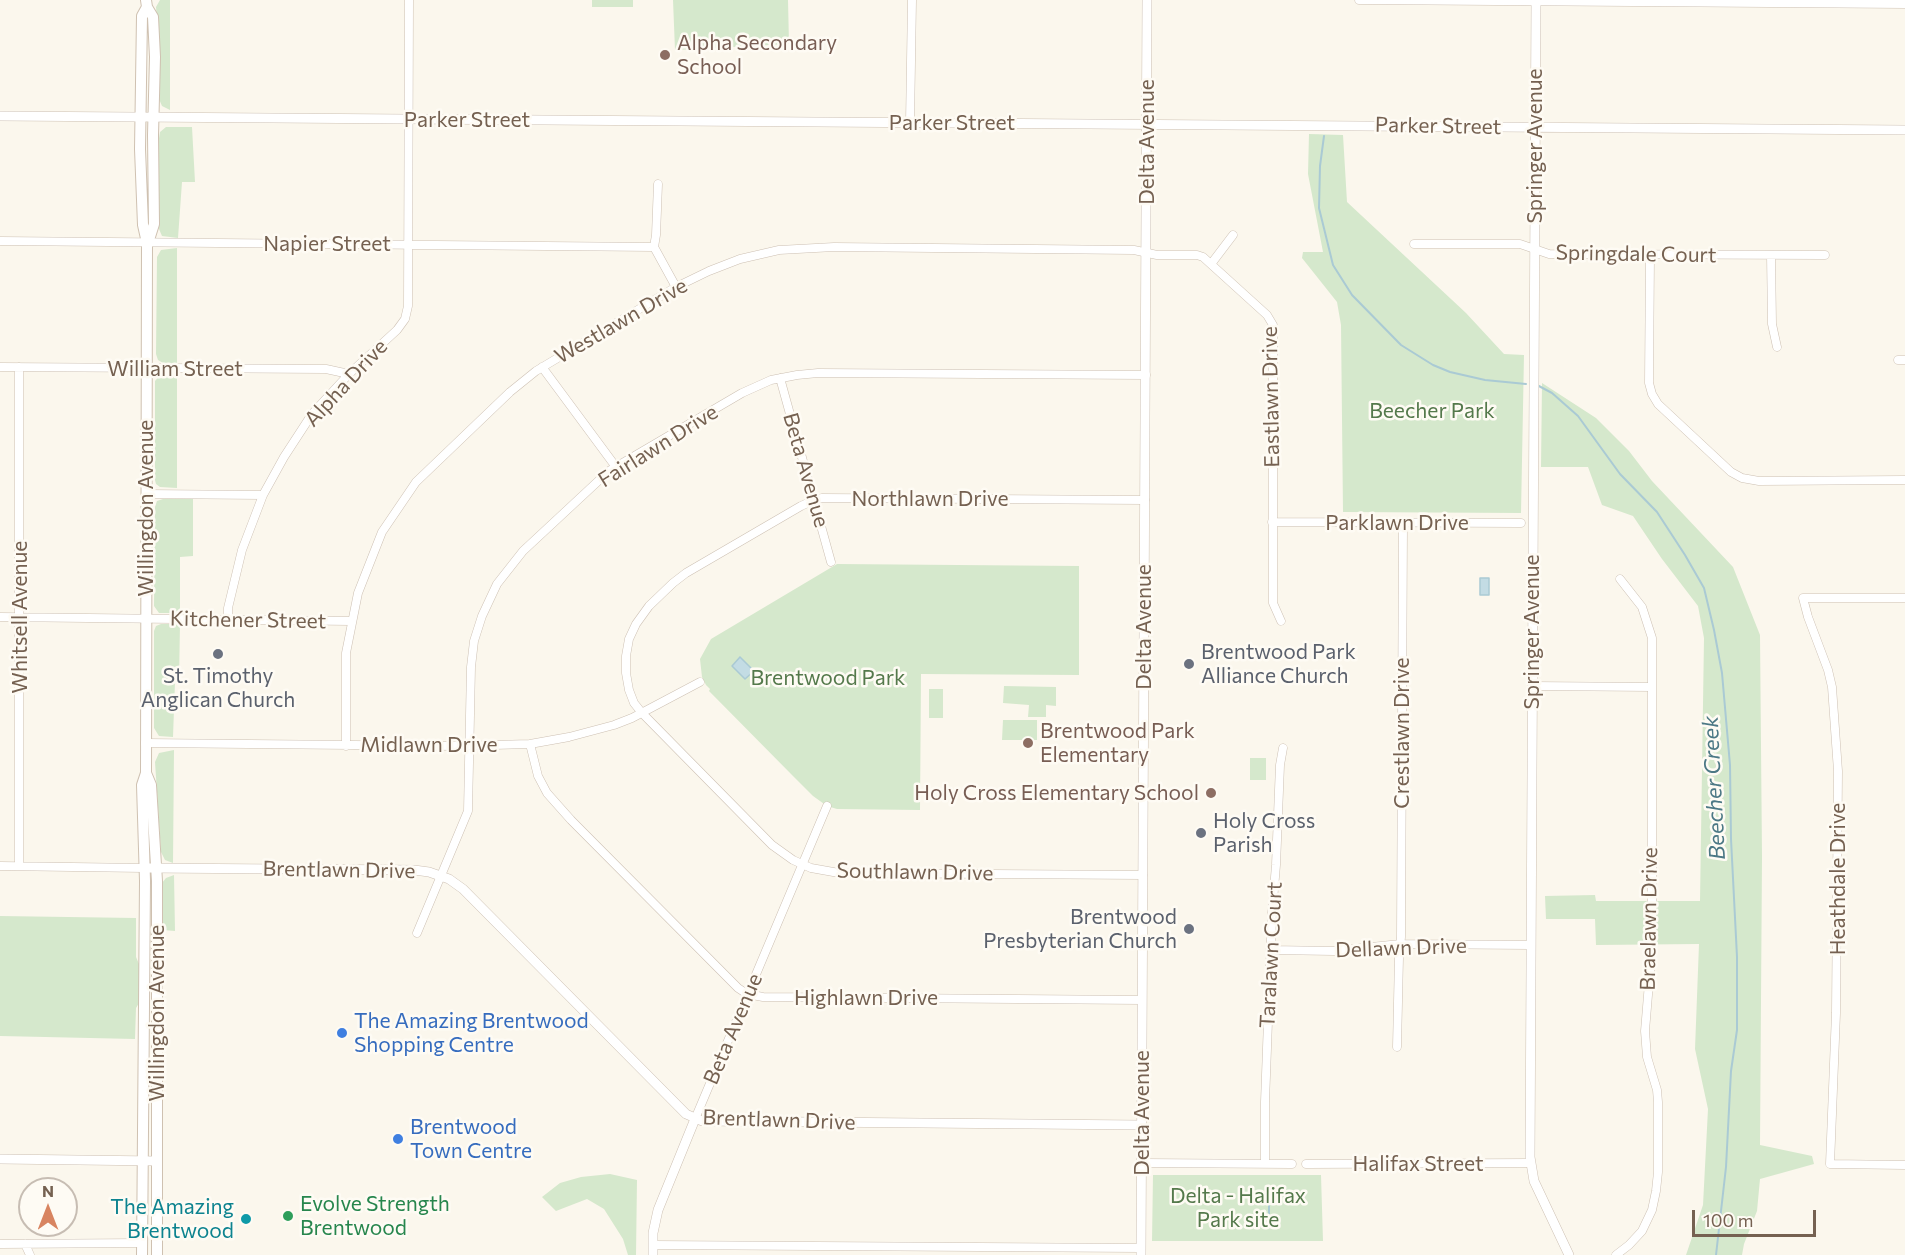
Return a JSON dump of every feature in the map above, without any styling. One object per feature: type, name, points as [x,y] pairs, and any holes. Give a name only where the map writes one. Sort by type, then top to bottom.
[{"type":"main road","name":"Willingdon Avenue","points":[[142,1255],[144,868],[142,785],[146,773],[147,243],[143,225],[140,149],[142,16],[146,3]]},
{"type":"main road","name":"Willingdon Avenue","points":[[146,3],[153,17],[155,39],[154,224],[147,243]]},
{"type":"main road","name":"Willingdon Avenue","points":[[146,773],[151,785],[158,930],[157,1255]]},
{"type":"street","name":"Alpha Drive","points":[[228,619],[228,608],[242,550],[263,495],[284,457],[312,414],[349,374],[397,330],[405,319],[408,306],[409,244],[409,0]]},
{"type":"street","points":[[910,123],[912,0]]},
{"type":"street","name":"Delta Avenue","points":[[1141,1252],[1147,0]]},
{"type":"street","points":[[1359,0],[1905,4]]},
{"type":"street","name":"Springer Avenue","points":[[1536,0],[1530,1163],[1534,1181],[1569,1255]]},
{"type":"street","name":"Parker Street","points":[[0,116],[1905,130]]},
{"type":"street","points":[[658,184],[657,235],[654,247],[676,287]]},
{"type":"street","points":[[1211,264],[1233,235]]},
{"type":"street","name":"Napier Street","points":[[0,241],[654,247]]},
{"type":"street","name":"Springdale Court","points":[[1414,244],[1524,245],[1549,254],[1825,255]]},
{"type":"street","name":"Westlawn Drive","points":[[346,746],[346,653],[360,585],[375,547],[402,500],[434,463],[523,380],[542,367],[676,287],[740,259],[779,250],[797,248],[1134,250],[1147,253]]},
{"type":"street","name":"Eastlawn Drive","points":[[1147,253],[1199,255],[1267,315],[1273,324],[1273,603],[1281,621]]},
{"type":"street","points":[[1650,255],[1649,383],[1652,394],[1658,404],[1731,472],[1742,478],[1759,481],[1905,480]]},
{"type":"street","points":[[1771,255],[1772,324],[1777,347]]},
{"type":"street","name":"William Street","points":[[0,367],[326,369],[349,374]]},
{"type":"street","name":"Whitsell Avenue","points":[[19,866],[20,367]]},
{"type":"street","points":[[542,367],[616,467]]},
{"type":"street","name":"Fairlawn Drive","points":[[417,933],[468,812],[473,650],[482,616],[493,591],[523,551],[616,467],[742,393],[780,378],[818,373],[1146,375]]},
{"type":"street","name":"Beta Avenue","points":[[780,378],[831,562]]},
{"type":"street","points":[[146,494],[263,495]]},
{"type":"street","name":"Northlawn Drive","points":[[642,713],[634,703],[629,690],[626,656],[629,639],[649,606],[686,573],[814,500],[822,498],[1145,500]]},
{"type":"street","name":"Parklawn Drive","points":[[1272,522],[1521,523]]},
{"type":"street","name":"Crestlawn Drive","points":[[1397,1047],[1404,523]]},
{"type":"street","name":"Braelawn Drive","points":[[1616,1255],[1642,1231],[1652,1210],[1658,1172],[1658,1102],[1647,1057],[1645,1031],[1652,946],[1652,638],[1642,607],[1620,579]]},
{"type":"street","name":"Heathdale Drive","points":[[1905,598],[1803,598],[1832,687],[1838,771],[1836,1013],[1830,1164],[1905,1165]]},
{"type":"street","name":"Kitchener Street","points":[[0,617],[351,621]]},
{"type":"street","name":"Midlawn Drive","points":[[145,743],[346,746],[530,744],[614,725],[700,682]]},
{"type":"street","points":[[1532,686],[1652,687]]},
{"type":"street","name":"Southlawn Drive","points":[[642,713],[772,845],[803,864],[816,869],[839,873],[1143,875]]},
{"type":"street","points":[[530,744],[538,776],[546,793],[738,988],[747,994]]},
{"type":"street","name":"Taralawn Court","points":[[1265,1163],[1270,950],[1280,765],[1283,747]]},
{"type":"street","name":"Beta Avenue","points":[[653,1250],[654,1223],[662,1197],[827,806]]},
{"type":"street","points":[[0,866],[144,868]]},
{"type":"street","name":"Brentlawn Drive","points":[[144,868],[414,870],[442,876],[463,889],[686,1114],[695,1119],[707,1122],[1141,1125]]},
{"type":"street","name":"Dellawn Drive","points":[[1270,950],[1334,951],[1400,944],[1531,945]]},
{"type":"street","name":"Highlawn Drive","points":[[747,994],[763,997],[1142,1000]]},
{"type":"street","points":[[0,1159],[156,1161]]},
{"type":"street","points":[[1142,1163],[1292,1164]]},
{"type":"street","name":"Halifax Street","points":[[1306,1164],[1530,1163]]},
{"type":"street","points":[[0,1244],[142,1243]]},
{"type":"street","points":[[25,1244],[30,1255]]},
{"type":"street","points":[[653,1250],[1141,1252]]},
{"type":"green space","points":[[160,0],[170,0],[170,110],[162,106],[159,99],[156,7]]},
{"type":"green space","points":[[592,0],[633,0],[633,7],[592,7]]},
{"type":"green space","points":[[673,0],[788,0],[789,44],[675,50]]},
{"type":"green space","points":[[166,127],[192,127],[195,182],[182,182],[178,238],[162,236],[159,229],[159,138],[160,132]]},
{"type":"green space","name":"Beecher Park","points":[[1309,134],[1343,135],[1347,202],[1466,313],[1504,354],[1524,355],[1521,513],[1343,512],[1341,325],[1337,302],[1302,258],[1303,252],[1323,252],[1308,174]]},
{"type":"green space","points":[[177,248],[177,363],[163,363],[158,360],[156,354],[157,257],[161,250]]},
{"type":"green space","points":[[162,373],[177,373],[177,488],[160,487],[155,480],[155,381]]},
{"type":"green space","points":[[1542,383],[1596,418],[1629,451],[1652,481],[1733,567],[1760,635],[1762,857],[1760,1145],[1812,1156],[1814,1164],[1760,1179],[1757,1211],[1742,1255],[1686,1255],[1703,1205],[1708,1109],[1695,1049],[1699,944],[1596,945],[1595,919],[1546,919],[1545,896],[1595,895],[1596,901],[1700,901],[1704,638],[1698,606],[1633,516],[1602,505],[1588,467],[1541,467]]},
{"type":"green space","points":[[193,499],[193,556],[180,557],[180,613],[159,613],[154,606],[155,507],[157,501]]},
{"type":"green space","name":"Brentwood Park","points":[[837,564],[1079,566],[1079,675],[921,674],[920,810],[837,809],[827,806],[813,796],[709,691],[702,677],[700,659],[711,639]]},
{"type":"green space","points":[[180,624],[179,681],[175,682],[173,737],[159,736],[154,728],[154,631],[156,626]]},
{"type":"green space","points":[[1004,686],[1056,687],[1056,706],[1046,705],[1046,717],[1028,717],[1029,705],[1003,703]]},
{"type":"green space","points":[[929,689],[943,689],[943,718],[929,718]]},
{"type":"green space","points":[[1003,720],[1037,720],[1037,740],[1002,740]]},
{"type":"green space","points":[[174,750],[173,863],[165,860],[161,852],[155,762],[159,753]]},
{"type":"green space","points":[[1250,758],[1266,758],[1266,780],[1250,780]]},
{"type":"green space","points":[[174,875],[175,931],[163,930],[162,883],[166,878]]},
{"type":"green space","points":[[0,916],[136,918],[139,1003],[136,1008],[135,1039],[0,1036]]},
{"type":"green space","points":[[610,1174],[637,1180],[636,1255],[628,1255],[623,1239],[604,1209],[587,1199],[556,1211],[542,1197],[560,1183],[581,1177]]},
{"type":"green space","name":"Delta - Halifax Park site","points":[[1153,1175],[1321,1175],[1323,1241],[1152,1241]]},
{"type":"water","points":[[1480,578],[1489,578],[1489,595],[1480,595]]},
{"type":"water","points":[[740,657],[754,671],[745,679],[732,666]]},
{"type":"waterway","name":"Beecher Creek","points":[[1324,136],[1320,166],[1319,208],[1333,265],[1352,295],[1401,345],[1433,365],[1450,372],[1485,380],[1526,384]]},
{"type":"waterway","name":"Beecher Creek","points":[[1537,385],[1552,393],[1578,416],[1620,474],[1657,512],[1704,588],[1714,630],[1722,673],[1730,765],[1737,957],[1737,1030],[1731,1071],[1726,1167],[1716,1255]]},
{"type":"waterway","points":[[1269,1205],[1269,1219]]},
{"type":"place","name":"Alpha Secondary School","points":[[665,55]]},
{"type":"place","name":"St. Timothy Anglican Church","points":[[218,654]]},
{"type":"place","name":"Brentwood Park Alliance Church","points":[[1189,664]]},
{"type":"place","name":"Brentwood Park Elementary","points":[[1028,743]]},
{"type":"place","name":"Holy Cross Elementary School","points":[[1211,793]]},
{"type":"place","name":"Holy Cross Parish","points":[[1201,833]]},
{"type":"place","name":"Brentwood Presbyterian Church","points":[[1189,929]]},
{"type":"place","name":"The Amazing Brentwood Shopping Centre","points":[[342,1033]]},
{"type":"place","name":"Brentwood Town Centre","points":[[398,1139]]},
{"type":"place","name":"Evolve Strength Brentwood","points":[[288,1216]]},
{"type":"place","name":"The Amazing Brentwood","points":[[246,1219]]}]
